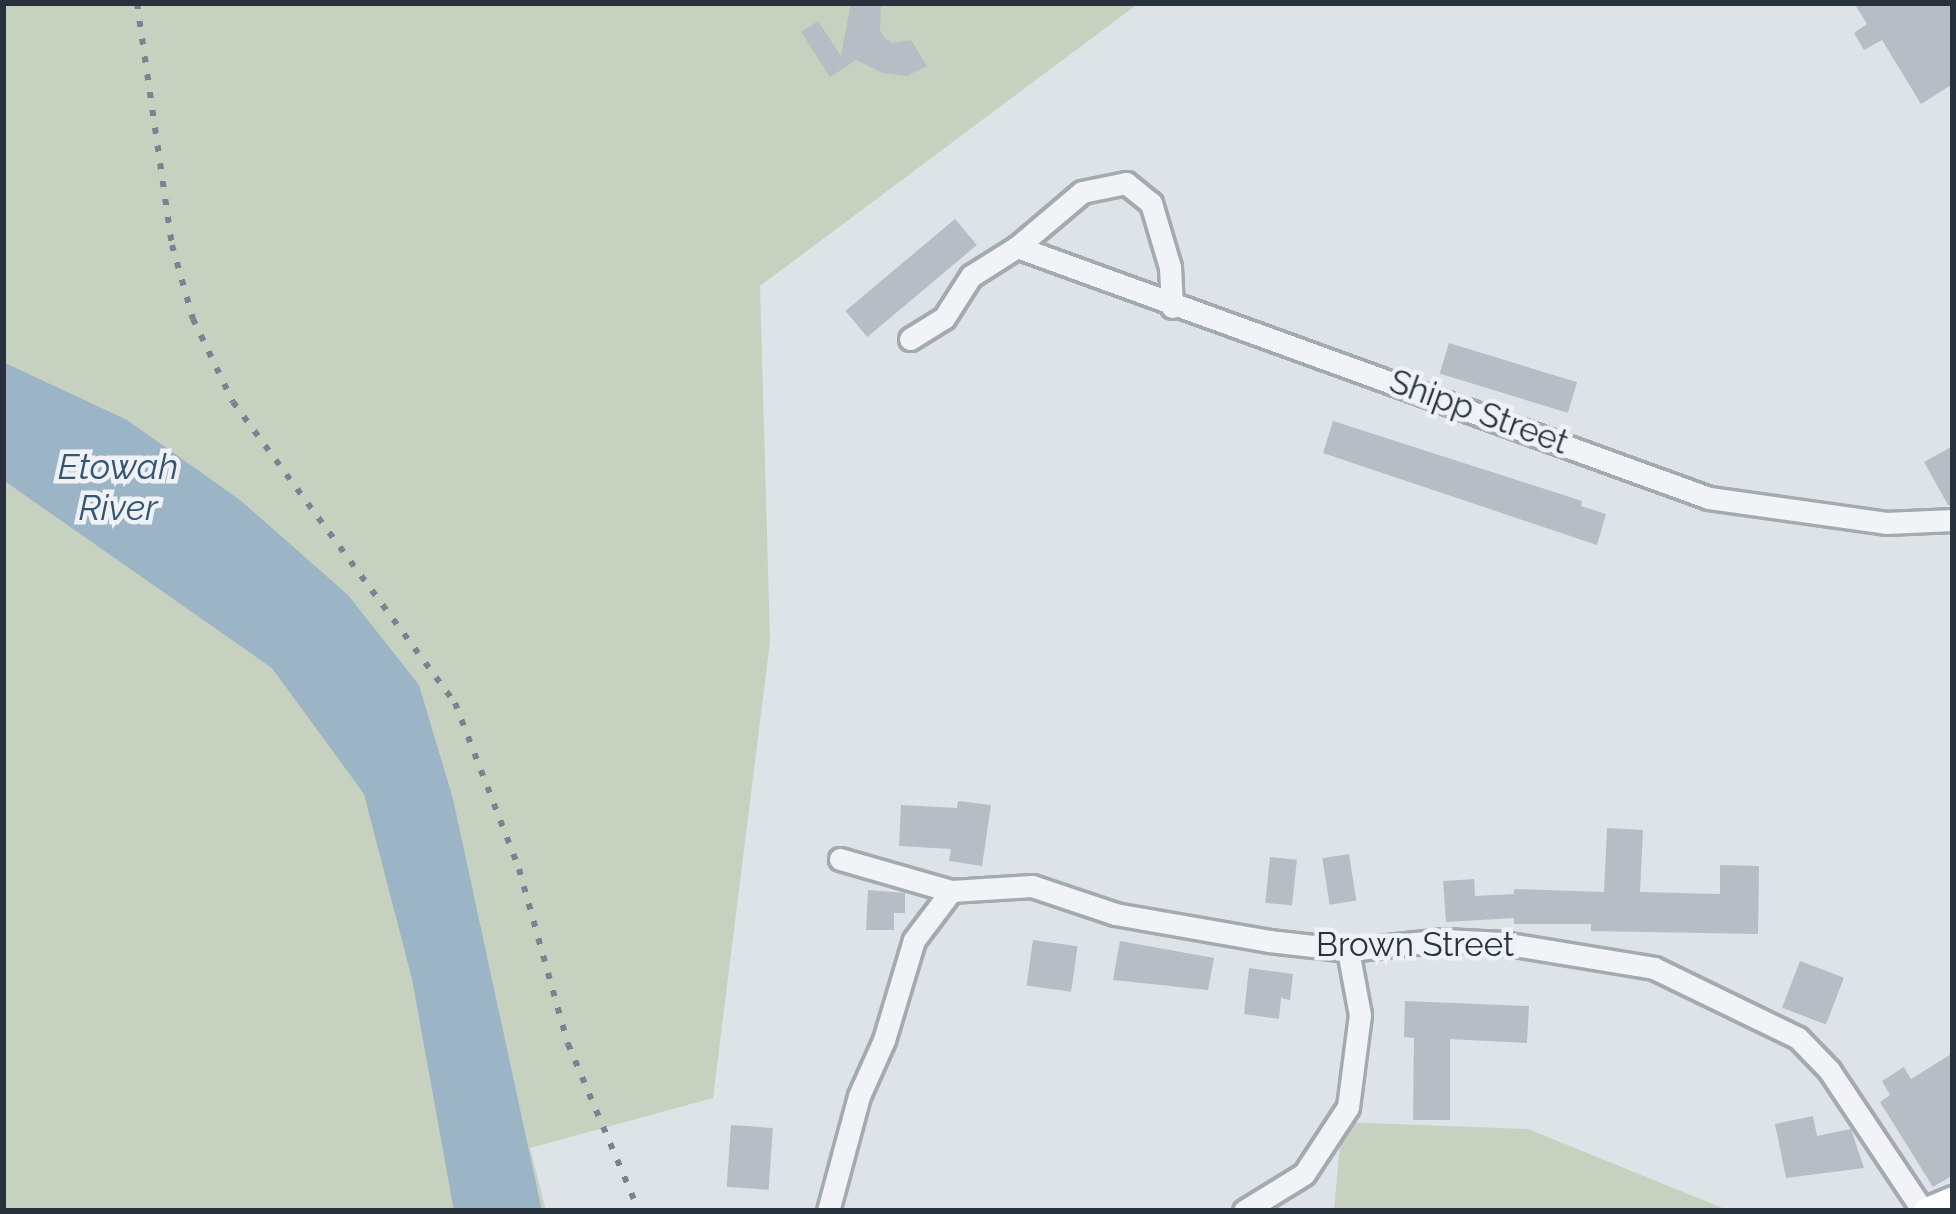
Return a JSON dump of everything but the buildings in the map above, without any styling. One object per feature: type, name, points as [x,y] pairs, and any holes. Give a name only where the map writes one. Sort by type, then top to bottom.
[{"type":"main road","points":[[1925,1211],[1953,1200]]},
{"type":"street","points":[[910,339],[944,318],[970,276],[1017,247],[1082,192],[1126,183],[1151,203],[1163,234],[1172,307]]},
{"type":"street","name":"Shipp Street","points":[[1017,247],[1172,307],[1345,361],[1709,498],[1886,523],[1953,520]]},
{"type":"street","name":"Brown Street","points":[[840,859],[951,891],[1032,886],[1172,926],[1348,950],[1444,940],[1503,943],[1654,968],[1798,1038],[1829,1070],[1925,1211]]},
{"type":"street","points":[[828,1211],[859,1096],[884,1040],[914,940],[951,891]]},
{"type":"street","points":[[1244,1211],[1304,1174],[1348,1106],[1360,1015],[1348,950]]},
{"type":"green space","points":[[3,3],[1139,3],[760,286],[770,641],[713,1098],[530,1148],[546,1211],[3,1211]]},
{"type":"green space","points":[[1342,1122],[1528,1129],[1730,1211],[1334,1211]]},
{"type":"water","name":"Etowah River","points":[[3,362],[127,420],[240,500],[348,595],[419,685],[453,799],[542,1211],[454,1211],[412,979],[364,794],[272,668],[3,480]]},
{"type":"railway","points":[[137,3],[172,245],[193,319],[233,402],[455,703],[519,869],[568,1044],[639,1211]]}]
